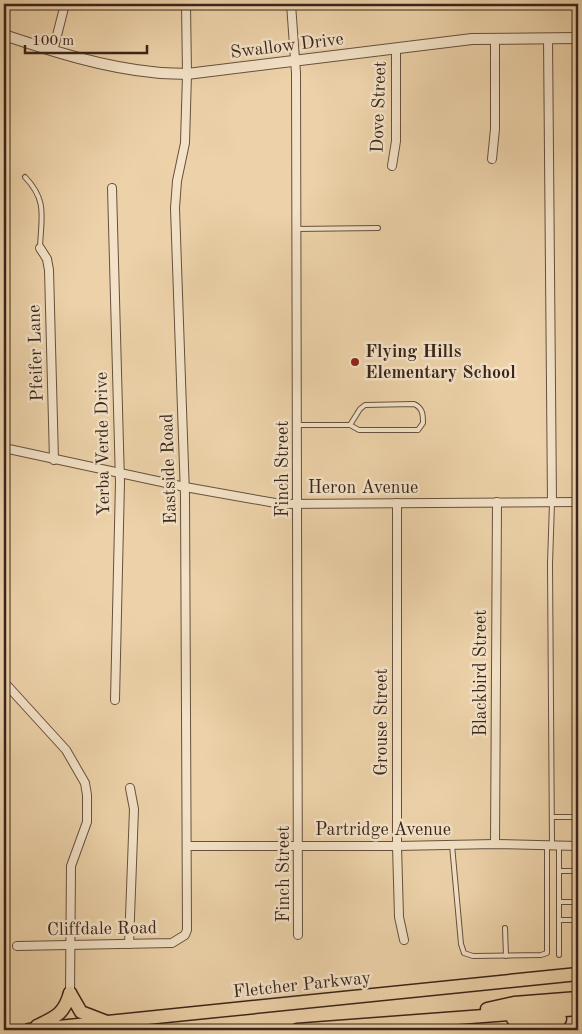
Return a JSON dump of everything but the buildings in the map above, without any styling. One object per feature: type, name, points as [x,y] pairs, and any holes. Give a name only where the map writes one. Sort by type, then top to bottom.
[{"type":"main road","name":"Fletcher Parkway","points":[[28,1030],[578,974]]},
{"type":"main road","points":[[70,993],[82,1012],[110,1023]]},
{"type":"main road","points":[[28,1030],[54,1018],[62,1012],[70,993]]},
{"type":"main road","points":[[440,1019],[514,1003],[578,998]]},
{"type":"main road","points":[[297,1030],[578,1009]]},
{"type":"main road","points":[[488,1016],[530,1021],[578,1017]]},
{"type":"street","points":[[53,51],[66,4]]},
{"type":"street","name":"Eastside Road","points":[[185,935],[187,930],[187,846],[185,487],[175,208],[185,143],[187,74],[186,4]]},
{"type":"street","name":"Finch Street","points":[[291,4],[295,62],[298,425],[298,935]]},
{"type":"street","name":"Swallow Drive","points":[[4,35],[53,51],[124,68],[187,74],[396,50],[472,39],[578,38]]},
{"type":"street","points":[[548,38],[552,502]]},
{"type":"street","points":[[492,159],[495,129],[495,39]]},
{"type":"street","name":"Dove Street","points":[[392,166],[396,141],[396,50]]},
{"type":"street","name":"Yerba Verde Drive","points":[[112,188],[120,473],[115,700]]},
{"type":"street","name":"Pfeifer Lane","points":[[40,248],[47,259],[49,270],[54,460]]},
{"type":"street","name":"Heron Avenue","points":[[4,448],[185,487],[281,504],[578,502]]},
{"type":"street","name":"Blackbird Street","points":[[495,844],[497,502]]},
{"type":"street","name":"Grouse Street","points":[[397,503],[397,846],[399,917],[404,940]]},
{"type":"street","points":[[4,682],[66,750],[85,783],[87,822],[72,866],[69,945],[70,993]]},
{"type":"street","points":[[129,944],[134,809],[130,788]]},
{"type":"street","name":"Partridge Avenue","points":[[187,846],[397,846],[452,844],[578,846]]},
{"type":"street","name":"Cliffdale Road","points":[[17,946],[172,943],[185,935]]},
{"type":"lane","points":[[25,177],[35,188],[41,203],[40,248]]},
{"type":"lane","points":[[296,229],[378,228]]},
{"type":"lane","points":[[298,425],[350,425],[359,430],[418,430],[423,424],[423,414],[421,409],[414,404],[368,404],[360,408],[350,425]]},
{"type":"lane","points":[[452,844],[460,944],[464,953],[473,956],[506,956],[541,955],[547,953],[553,846],[550,564],[552,502]]},
{"type":"lane","points":[[552,817],[578,817]]},
{"type":"lane","points":[[553,846],[559,871],[558,955]]},
{"type":"lane","points":[[559,871],[578,871]]},
{"type":"lane","points":[[559,902],[578,902]]},
{"type":"lane","points":[[559,920],[578,920]]},
{"type":"lane","points":[[505,928],[506,956]]},
{"type":"place","name":"Flying Hills Elementary School","points":[[355,362]]}]
